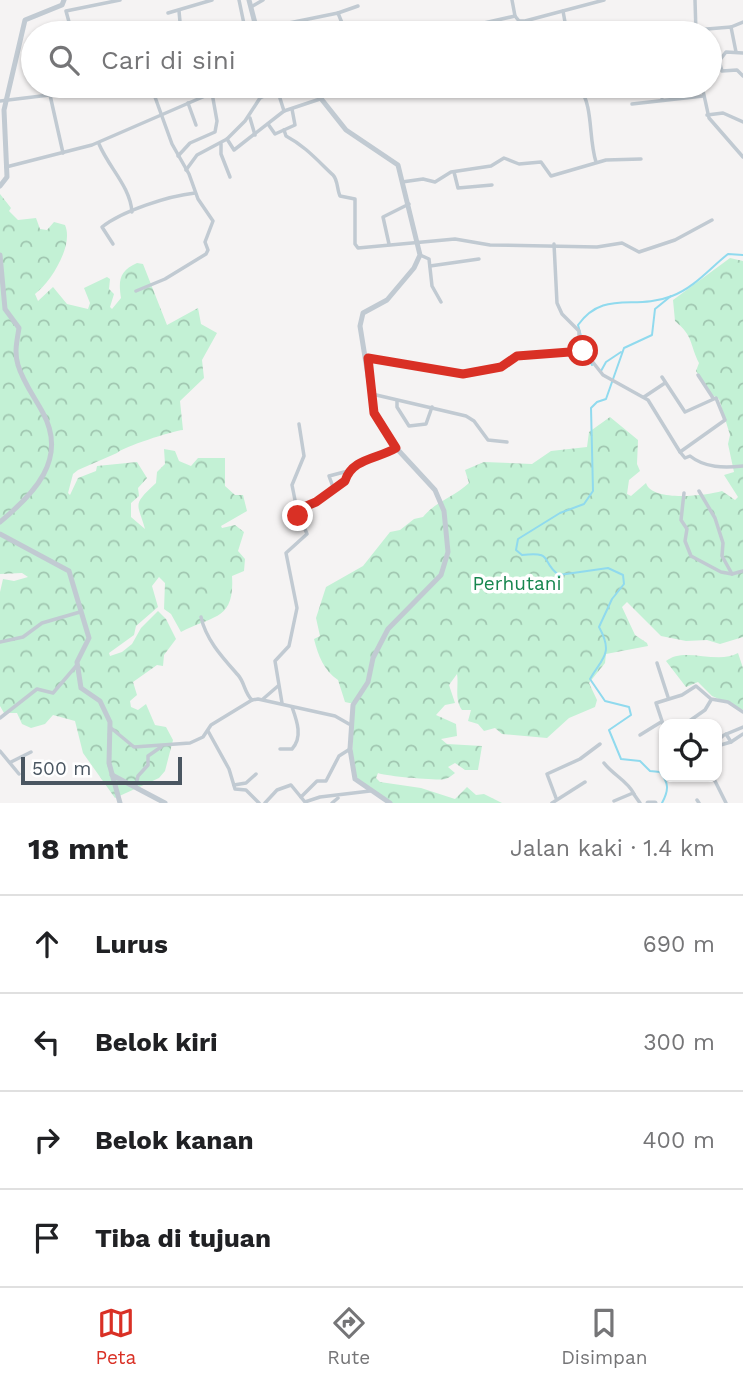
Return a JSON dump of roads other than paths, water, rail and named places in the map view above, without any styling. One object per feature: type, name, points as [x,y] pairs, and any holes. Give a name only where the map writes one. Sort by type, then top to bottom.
[{"type":"street","points":[[66,11],[120,0]]},
{"type":"street","points":[[168,13],[212,0]]},
{"type":"street","points":[[239,0],[244,21]]},
{"type":"street","points":[[253,21],[250,3],[263,0]]},
{"type":"street","points":[[513,0],[514,16],[519,21],[563,11],[591,1],[604,0]]},
{"type":"street","points":[[695,0],[695,21]]},
{"type":"street","points":[[24,21],[64,2],[69,21]]},
{"type":"street","points":[[299,21],[358,6]]},
{"type":"street","points":[[179,10],[180,21]]},
{"type":"street","points":[[563,11],[565,21]]},
{"type":"street","points":[[338,13],[341,21]]},
{"type":"street","points":[[492,21],[514,16]]},
{"type":"street","points":[[722,28],[743,22]]},
{"type":"street","points":[[730,27],[736,52]]},
{"type":"street","points":[[0,186],[7,177],[3,153],[3,101],[21,34]]},
{"type":"street","points":[[722,57],[726,52],[743,53]]},
{"type":"street","points":[[722,71],[737,70],[743,76]]},
{"type":"street","points":[[3,101],[26,98]]},
{"type":"street","points":[[51,98],[63,153]]},
{"type":"street","points":[[136,291],[165,279],[207,253],[205,242],[213,221],[195,193],[155,98]]},
{"type":"street","points":[[6,167],[98,143],[200,98]]},
{"type":"street","points":[[178,156],[190,143],[215,132],[217,121],[211,98]]},
{"type":"street","points":[[187,170],[197,155],[227,139],[250,115],[260,98]]},
{"type":"street","points":[[279,98],[284,111]]},
{"type":"street","points":[[586,98],[589,103],[590,142],[596,162]]},
{"type":"street","points":[[632,104],[676,98]]},
{"type":"street","points":[[703,98],[707,114],[743,157]]},
{"type":"street","points":[[227,139],[234,150],[284,111],[320,99],[346,130],[396,163],[409,204],[420,256],[414,268],[387,300],[363,313],[360,332],[368,358],[377,419],[398,451],[435,490],[443,509],[448,552],[441,575],[386,632],[373,658],[368,682],[354,703],[349,724],[349,749],[355,779],[390,803]]},
{"type":"street","points":[[188,103],[196,125]]},
{"type":"street","points":[[268,124],[275,134],[296,123],[292,109]]},
{"type":"street","points":[[707,114],[723,113],[743,122]]},
{"type":"street","points":[[250,115],[255,135]]},
{"type":"street","points":[[284,130],[286,136],[304,145],[321,167],[332,174],[340,196],[355,199],[357,247],[455,239],[495,245],[554,244],[594,247],[622,243],[641,251],[675,240],[712,220]]},
{"type":"street","points":[[98,143],[110,167],[130,193],[132,212]]},
{"type":"street","points":[[221,144],[221,154],[230,177]]},
{"type":"street","points":[[736,151],[743,147]]},
{"type":"street","points":[[402,182],[423,179],[435,182],[454,172],[489,167],[504,158],[519,164],[541,162],[548,174],[554,176],[596,162],[641,159]]},
{"type":"street","points":[[454,172],[458,188],[492,185]]},
{"type":"street","points":[[113,244],[102,226],[116,217],[163,200],[195,193]]},
{"type":"street","points":[[389,244],[383,218],[409,204]]},
{"type":"street","points":[[554,244],[557,303],[562,314],[579,331],[579,341],[584,351],[599,370],[650,402],[685,458],[690,456],[699,463],[719,468],[743,466]]},
{"type":"street","points":[[0,255],[5,309],[19,328],[17,364],[45,416],[52,449],[43,479],[21,505],[0,522]]},
{"type":"street","points":[[420,256],[428,258],[432,286],[441,302]]},
{"type":"street","points":[[430,266],[479,259]]},
{"type":"street","points":[[368,358],[463,374],[501,367],[517,356],[584,351]]},
{"type":"street","points":[[680,452],[725,422],[717,400],[698,375]]},
{"type":"street","points":[[662,377],[687,412],[713,398]]},
{"type":"street","points":[[643,397],[666,383]]},
{"type":"street","points":[[372,394],[469,418],[489,441],[507,442]]},
{"type":"street","points":[[397,400],[397,407],[409,426],[426,424],[432,407]]},
{"type":"street","points":[[282,703],[275,661],[289,646],[297,608],[286,553],[307,534],[297,510],[292,485],[304,456],[299,424]]},
{"type":"street","points":[[334,488],[328,476],[348,471],[360,462],[398,451]]},
{"type":"street","points":[[297,510],[316,502],[346,480],[348,471]]},
{"type":"street","points":[[699,491],[715,518],[722,541],[722,556],[732,574]]},
{"type":"street","points":[[684,493],[681,520],[687,529],[685,541],[691,555],[732,574],[743,571]]},
{"type":"street","points":[[0,534],[66,567],[89,638],[77,665],[53,693],[37,689],[0,718]]},
{"type":"street","points":[[0,642],[23,637],[42,623],[80,611]]},
{"type":"street","points":[[201,617],[210,639],[240,677],[244,692],[252,700]]},
{"type":"street","points":[[657,663],[669,698]]},
{"type":"street","points":[[77,665],[82,690],[100,701],[111,729],[131,746],[190,743],[208,731],[212,725],[252,700],[263,699],[335,716],[349,724]]},
{"type":"street","points":[[263,699],[278,686]]},
{"type":"street","points":[[660,719],[656,704],[697,686],[711,699],[727,702],[743,712]]},
{"type":"street","points":[[692,719],[705,710],[711,699]]},
{"type":"street","points":[[280,749],[292,749],[296,744],[299,726],[292,706]]},
{"type":"street","points":[[640,735],[659,726]]},
{"type":"street","points":[[722,738],[743,727]]},
{"type":"street","points":[[111,729],[108,745],[111,775],[120,803]]},
{"type":"street","points":[[208,731],[229,769],[235,789],[245,789],[259,803]]},
{"type":"street","points":[[726,734],[731,742]]},
{"type":"street","points":[[722,743],[731,742],[743,734]]},
{"type":"street","points":[[136,785],[138,776],[148,765],[148,756],[170,744]]},
{"type":"street","points":[[556,797],[547,774],[580,759],[600,744]]},
{"type":"street","points":[[301,797],[317,781],[326,781],[334,763],[349,749]]},
{"type":"street","points":[[0,751],[19,774]]},
{"type":"street","points":[[11,762],[32,752]]},
{"type":"street","points":[[604,763],[614,775],[631,786],[640,803]]},
{"type":"street","points":[[233,783],[245,783],[256,774]]},
{"type":"street","points":[[111,775],[136,785],[165,803]]},
{"type":"street","points":[[552,803],[556,797],[585,782]]},
{"type":"street","points":[[716,782],[726,803]]},
{"type":"street","points":[[265,803],[279,789],[291,785],[305,802],[320,797],[373,791]]},
{"type":"street","points":[[614,801],[634,794]]},
{"type":"street","points":[[272,796],[274,803]]},
{"type":"street","points":[[332,803],[340,796]]},
{"type":"street","points":[[648,803],[655,803]]},
{"type":"waterway","points":[[592,365],[589,359],[597,353],[581,336],[578,325],[588,314],[609,304],[645,302],[672,296],[695,283],[728,254],[743,255]]},
{"type":"waterway","points":[[662,803],[667,787],[663,776],[660,772],[650,771],[640,761],[621,759],[609,730],[631,715],[629,707],[605,701],[590,679],[606,650],[599,627],[612,599],[624,584],[623,575],[608,568],[559,575],[543,556],[522,555],[516,550],[518,539],[560,513],[584,504],[593,491],[591,408],[606,399],[624,348],[652,335],[655,309],[671,296]]},
{"type":"waterway","points":[[601,371],[606,362],[621,352]]},
{"type":"park label","name":"Perhutani","points":[[517,583]]}]
